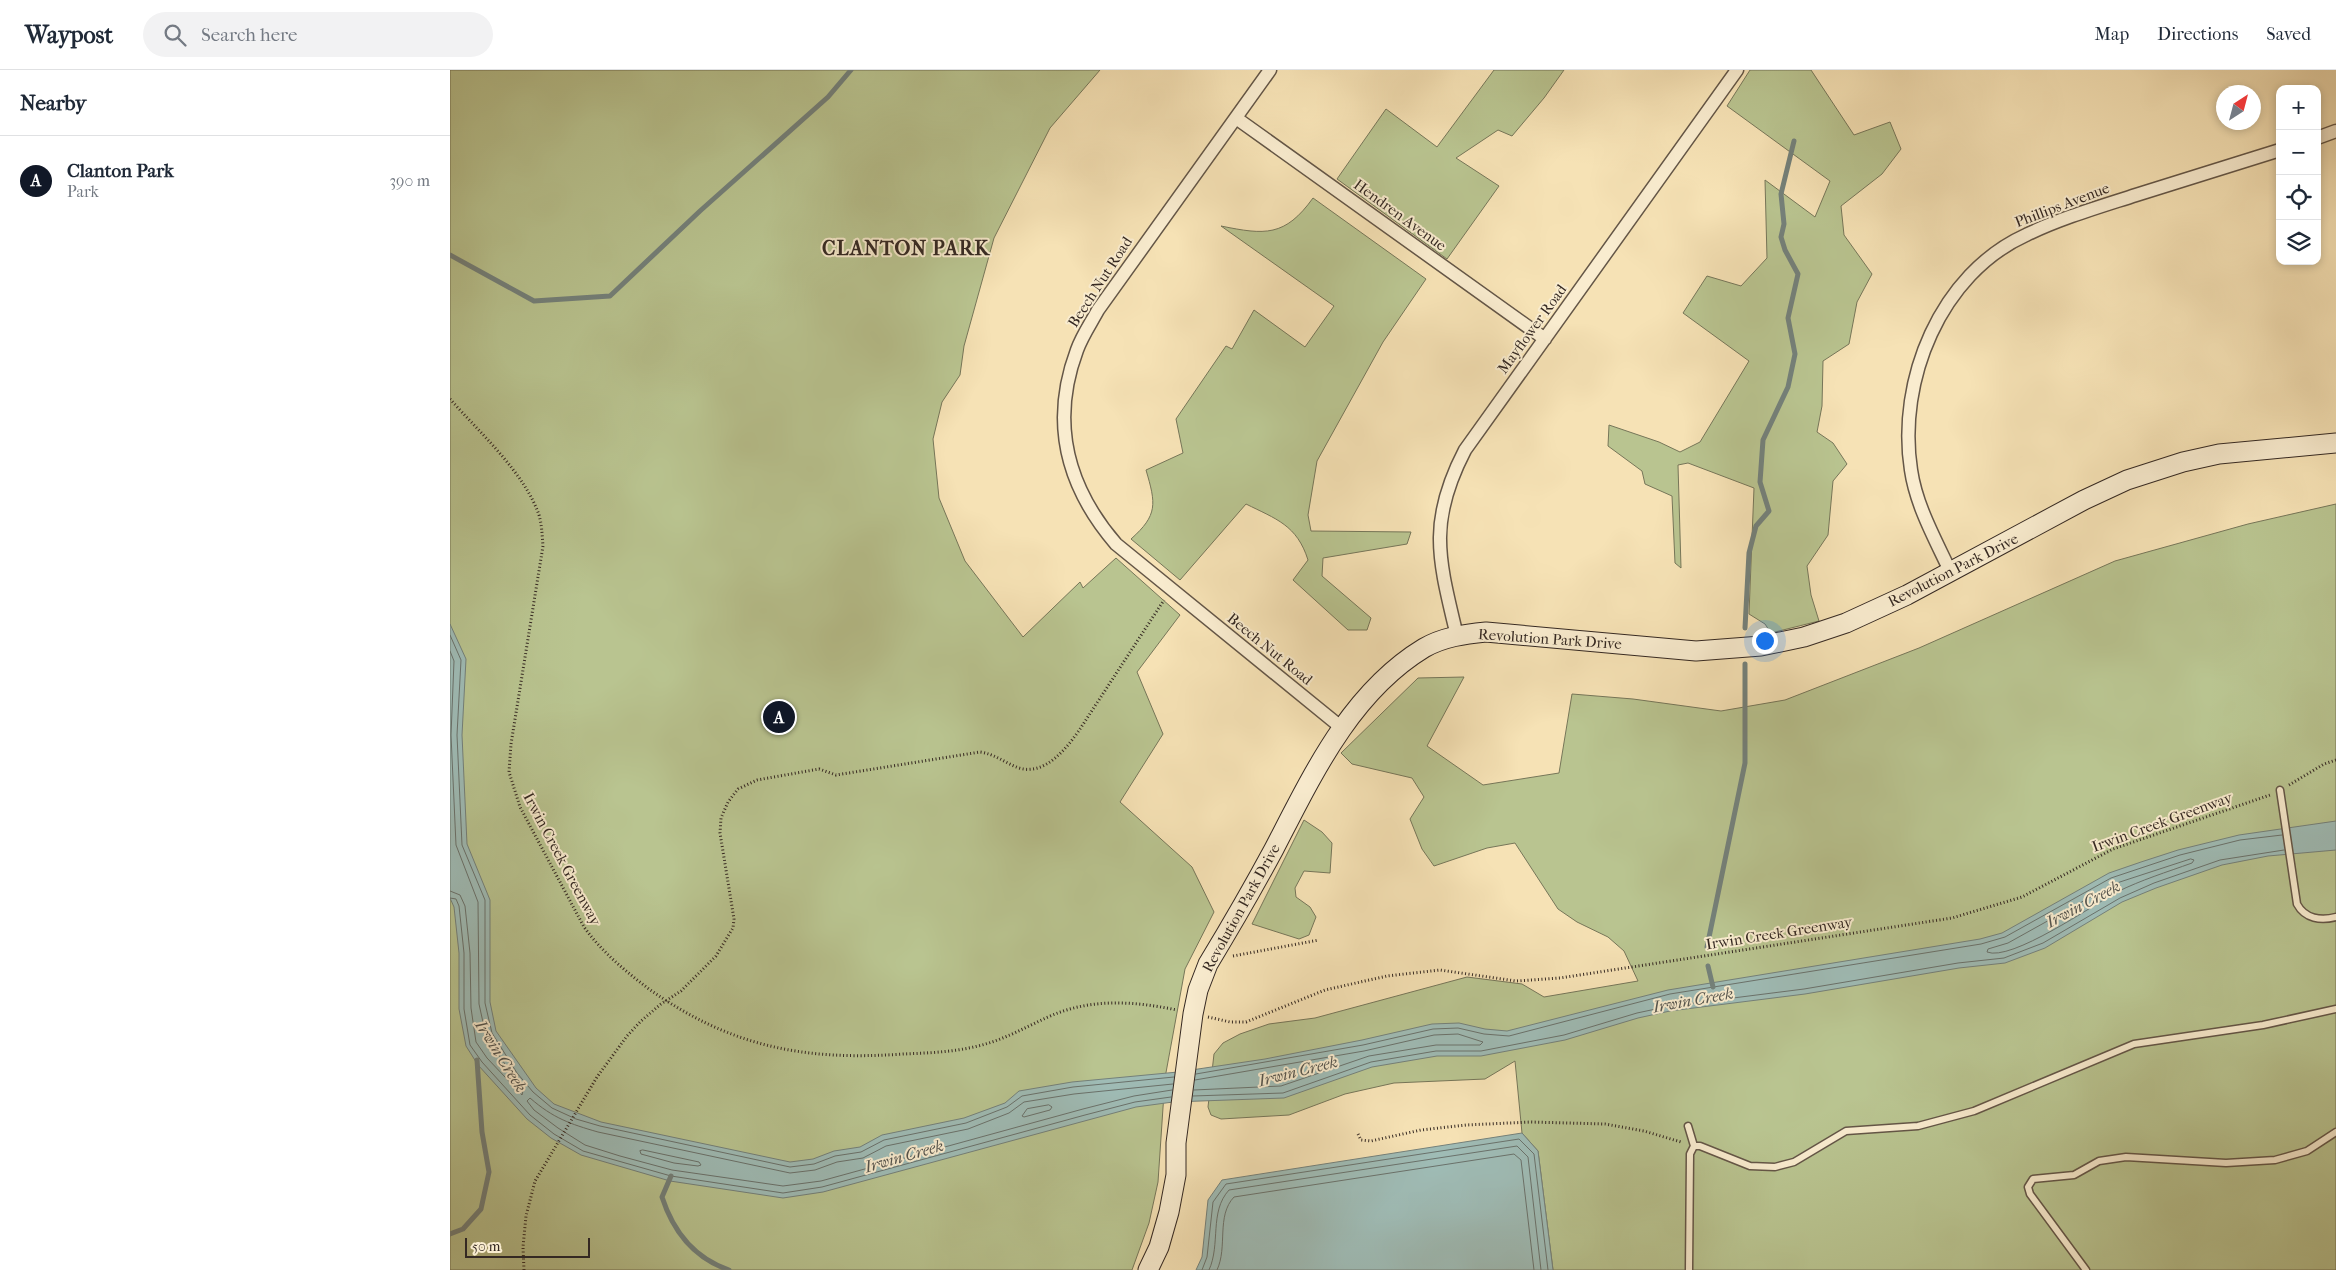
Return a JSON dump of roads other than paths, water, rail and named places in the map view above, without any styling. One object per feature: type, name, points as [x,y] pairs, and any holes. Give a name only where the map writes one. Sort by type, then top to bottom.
[{"type":"street","name":"Beech Nut Road","points":[[1270,70],[1112,289],[1077,348],[1066,384],[1066,442],[1072,471],[1083,498],[1098,522],[1116,544],[1342,728]]},
{"type":"street","name":"Mayflower Road","points":[[1457,636],[1442,576],[1439,545],[1440,516],[1447,489],[1465,450],[1737,70]]},
{"type":"street","name":"Hendren Avenue","points":[[1236,118],[1545,339]]},
{"type":"street","points":[[2321,137],[2336,131]]},
{"type":"street","name":"Phillips Avenue","points":[[1950,572],[1930,530],[1914,484],[1908,445],[1908,415],[1917,366],[1929,338],[1946,308],[1964,283],[1992,256],[2024,235],[2084,212],[2276,151]]},
{"type":"street","name":"Revolution Park Drive","points":[[1148,1270],[1159,1247],[1169,1212],[1176,1175],[1176,1143],[1187,1055],[1198,990],[1208,964],[1310,779],[1342,728],[1375,689],[1410,658],[1436,642],[1457,636],[1486,632],[1696,651],[1761,646],[1804,637],[1846,623],[1907,595],[2084,500],[2127,480],[2183,462],[2219,454],[2336,443]]},
{"type":"lane","points":[[2280,790],[2284,807],[2295,896],[2300,908],[2310,916],[2318,919],[2336,917]]},
{"type":"lane","points":[[1694,1146],[1700,1146],[1750,1166],[1775,1167],[1794,1162],[1846,1132],[1918,1126],[1974,1111],[2134,1044],[2263,1025],[2336,1008]]},
{"type":"lane","points":[[1688,1126],[1694,1146],[1690,1154],[1689,1270]]},
{"type":"lane","points":[[2086,1270],[2030,1194],[2028,1187],[2032,1179],[2074,1175],[2099,1161],[2126,1157],[2226,1164],[2275,1160],[2307,1151],[2336,1132]]},
{"type":"water","name":"Irwin Creek","points":[[450,624],[466,659],[462,735],[467,844],[490,900],[490,1002],[496,1031],[536,1088],[554,1104],[601,1122],[790,1162],[813,1159],[834,1151],[860,1147],[882,1135],[964,1118],[1005,1103],[1019,1091],[1072,1082],[1178,1072],[1265,1059],[1432,1024],[1459,1023],[1485,1029],[1507,1031],[1668,990],[1980,939],[2002,933],[2109,873],[2178,850],[2239,835],[2336,821],[2336,850],[2268,856],[2222,865],[2122,902],[2045,948],[2005,963],[1959,968],[1805,994],[1670,1011],[1638,1018],[1565,1040],[1481,1056],[1437,1056],[1372,1067],[1284,1098],[1173,1102],[1136,1107],[823,1192],[783,1198],[670,1181],[581,1155],[551,1138],[527,1119],[478,1065],[466,1046],[459,1009],[459,953],[454,907],[450,898]]},
{"type":"water","points":[[1522,1133],[1538,1151],[1553,1270],[1196,1270],[1202,1257],[1208,1200],[1222,1180]]},
{"type":"waterway","points":[[450,255],[534,301],[610,296],[700,211],[828,97],[851,70]]},
{"type":"waterway","points":[[1745,628],[1749,553],[1756,526],[1769,511],[1760,482],[1763,440],[1788,387],[1795,354],[1788,318],[1798,274],[1785,250],[1781,237],[1784,224],[1781,194],[1794,141]]},
{"type":"waterway","points":[[1707,947],[1745,763],[1745,664]]},
{"type":"waterway","name":"Irwin Creek","points":[[1708,966],[1713,987]]},
{"type":"waterway","points":[[450,1234],[463,1229],[481,1209],[489,1172],[482,1132],[477,1060]]},
{"type":"waterway","points":[[671,1176],[662,1197],[672,1221],[695,1251],[729,1270]]},
{"type":"place","name":"Clanton Park","points":[[779,717]]},
{"type":"district","name":"CLANTON PARK","points":[[906,248]]}]
